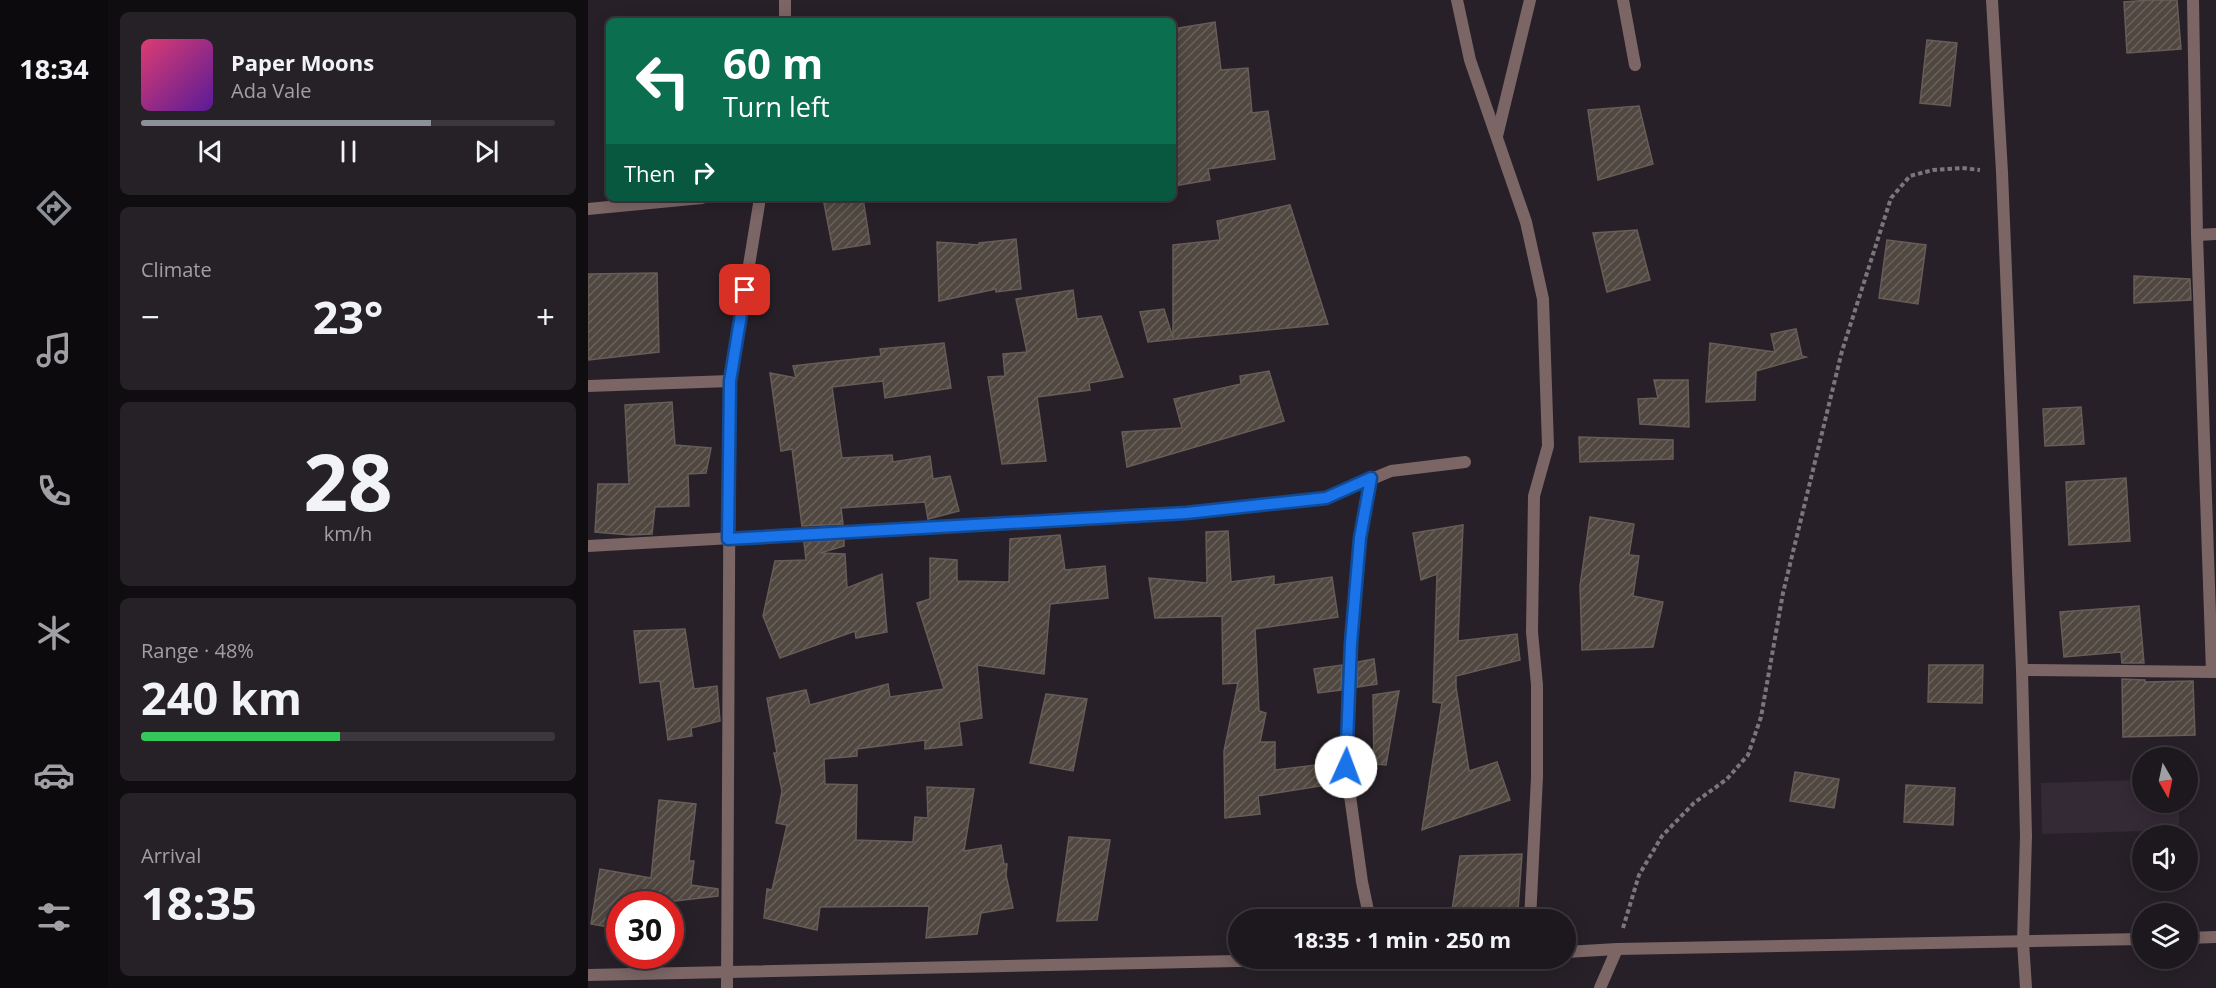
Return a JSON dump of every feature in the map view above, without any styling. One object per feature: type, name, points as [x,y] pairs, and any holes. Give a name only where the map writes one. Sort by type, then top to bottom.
[{"type":"street","points":[[785,0],[785,18]]},
{"type":"street","points":[[1457,0],[1470,60],[1526,222],[1543,299],[1548,446],[1534,496],[1532,632],[1537,686],[1537,777],[1531,909]]},
{"type":"street","points":[[1496,136],[1530,0]]},
{"type":"street","points":[[1623,0],[1635,65]]},
{"type":"street","points":[[1992,0],[2002,172],[2022,670],[2026,836],[2023,942],[2026,988]]},
{"type":"street","points":[[2022,670],[2214,672],[2197,235],[2193,0]]},
{"type":"street","points":[[588,209],[671,201]]},
{"type":"street","points":[[727,988],[730,381],[760,201]]},
{"type":"street","points":[[2197,235],[2216,234]]},
{"type":"street","points":[[588,386],[730,381]]},
{"type":"street","points":[[588,546],[1186,513],[1326,498],[1391,471],[1465,462]]},
{"type":"street","points":[[1368,909],[1346,767],[1351,643],[1360,538],[1371,478]]},
{"type":"street","points":[[2198,938],[2216,937]]},
{"type":"street","points":[[1576,951],[2132,939]]},
{"type":"street","points":[[1600,988],[1617,949]]},
{"type":"street","points":[[588,975],[1228,962]]},
{"type":"path","points":[[1617,949],[1639,875],[1662,836],[1694,803],[1727,778],[1748,755],[1761,717],[1784,592],[1842,351],[1891,198],[1910,177],[1933,170],[1962,168],[2002,172]]},
{"type":"shaded area","points":[[2132,780],[2132,813],[2179,813],[2179,825],[2132,825],[2132,831],[2042,834],[2041,783]]},
{"type":"building","points":[[2177,0],[2181,49],[2127,53],[2124,2]]},
{"type":"building","points":[[1215,22],[1221,70],[1248,68],[1252,113],[1268,111],[1275,159],[1208,169],[1210,180],[1176,186],[1176,28]]},
{"type":"building","points":[[1927,40],[1957,43],[1950,106],[1920,103]]},
{"type":"building","points":[[1639,106],[1653,164],[1598,180],[1588,110]]},
{"type":"building","points":[[824,201],[863,201],[870,244],[833,250]]},
{"type":"building","points":[[1290,205],[1328,324],[1148,342],[1140,312],[1164,309],[1173,338],[1173,245],[1220,240],[1217,221]]},
{"type":"building","points":[[1637,230],[1650,280],[1607,292],[1593,233]]},
{"type":"building","points":[[1016,239],[1021,289],[996,292],[996,289],[939,301],[937,242],[979,245],[979,243]]},
{"type":"building","points":[[1887,240],[1926,245],[1918,304],[1879,298]]},
{"type":"building","points":[[657,273],[659,352],[588,360],[588,274]]},
{"type":"building","points":[[2134,276],[2190,279],[2191,300],[2134,303]]},
{"type":"building","points":[[1073,290],[1077,319],[1101,316],[1123,377],[1089,383],[1090,390],[1037,397],[1046,461],[1002,464],[988,377],[1005,376],[1003,354],[1027,352],[1016,299]]},
{"type":"building","points":[[1796,329],[1802,356],[1806,357],[1756,371],[1755,400],[1706,402],[1710,343],[1775,352],[1771,334]]},
{"type":"building","points":[[944,343],[951,388],[885,398],[883,381],[832,387],[842,458],[892,455],[893,462],[930,456],[933,479],[950,476],[959,511],[928,519],[925,502],[841,508],[843,524],[802,526],[792,449],[781,451],[770,373],[796,378],[793,366],[881,356],[880,349]]},
{"type":"building","points":[[1269,371],[1284,421],[1127,467],[1122,432],[1182,428],[1174,399],[1241,384],[1240,376]]},
{"type":"building","points":[[1654,380],[1688,380],[1689,427],[1640,424],[1638,399],[1658,398]]},
{"type":"building","points":[[672,402],[675,445],[711,448],[706,473],[688,474],[689,506],[655,507],[652,534],[595,532],[598,484],[629,484],[625,405]]},
{"type":"building","points":[[2081,407],[2084,444],[2045,446],[2043,409]]},
{"type":"building","points":[[1579,437],[1673,440],[1673,459],[1580,462]]},
{"type":"building","points":[[2126,478],[2130,541],[2069,545],[2066,482]]},
{"type":"building","points":[[1590,517],[1634,524],[1629,555],[1639,556],[1633,596],[1663,602],[1653,647],[1582,650],[1580,586]]},
{"type":"building","points":[[1463,525],[1458,641],[1517,634],[1520,660],[1456,676],[1469,771],[1497,762],[1510,800],[1422,830],[1442,703],[1433,702],[1437,574],[1421,580],[1413,533]]},
{"type":"building","points":[[1228,531],[1231,582],[1274,576],[1274,585],[1332,577],[1338,617],[1255,629],[1259,711],[1266,713],[1260,742],[1275,742],[1275,770],[1324,764],[1327,785],[1258,796],[1260,814],[1225,818],[1224,751],[1238,683],[1223,684],[1222,616],[1155,618],[1149,578],[1207,583],[1206,532]]},
{"type":"building","points":[[1060,535],[1065,570],[1105,566],[1108,598],[1050,604],[1044,674],[977,665],[982,718],[959,722],[962,745],[925,749],[925,740],[857,749],[857,756],[824,759],[825,784],[857,785],[856,840],[913,842],[915,817],[928,818],[927,787],[974,789],[964,851],[1001,845],[1004,864],[1007,864],[1006,875],[1013,908],[981,913],[977,934],[926,938],[929,906],[820,907],[817,930],[764,918],[767,889],[772,890],[787,825],[776,823],[782,791],[774,753],[777,753],[767,698],[806,690],[810,705],[888,684],[890,697],[944,689],[917,603],[930,599],[930,558],[957,560],[957,581],[1009,582],[1010,539]]},
{"type":"building","points":[[844,540],[844,546],[820,553],[845,554],[847,588],[882,574],[887,632],[856,638],[855,631],[780,658],[763,616],[775,561],[806,560],[804,542]]},
{"type":"building","points":[[2139,606],[2144,663],[2122,663],[2121,652],[2064,657],[2060,612]]},
{"type":"building","points":[[685,629],[694,689],[717,686],[720,721],[691,728],[692,736],[668,740],[660,681],[640,683],[634,631]]},
{"type":"building","points":[[1374,659],[1377,684],[1357,687],[1358,662]]},
{"type":"building","points":[[1342,665],[1341,690],[1318,693],[1314,669]]},
{"type":"building","points":[[1929,665],[1983,665],[1982,703],[1928,702]]},
{"type":"building","points":[[2122,679],[2145,680],[2145,682],[2193,681],[2195,735],[2123,737]]},
{"type":"building","points":[[1399,691],[1386,765],[1374,764],[1373,695]]},
{"type":"building","points":[[1046,694],[1087,699],[1073,771],[1030,763]]},
{"type":"building","points":[[1795,772],[1839,779],[1834,808],[1790,801]]},
{"type":"building","points":[[1906,785],[1955,788],[1953,825],[1904,822]]},
{"type":"building","points":[[659,800],[696,804],[689,861],[694,861],[691,885],[718,889],[718,896],[684,900],[684,891],[606,891],[606,927],[591,924],[600,869],[651,878]]},
{"type":"building","points":[[1069,837],[1110,840],[1097,920],[1057,921]]},
{"type":"building","points":[[1522,854],[1518,909],[1452,909],[1460,856]]},
{"type":"route","points":[[745,290],[730,381],[728,539],[1186,513],[1326,498],[1371,478],[1360,538],[1351,643],[1346,767]]}]
